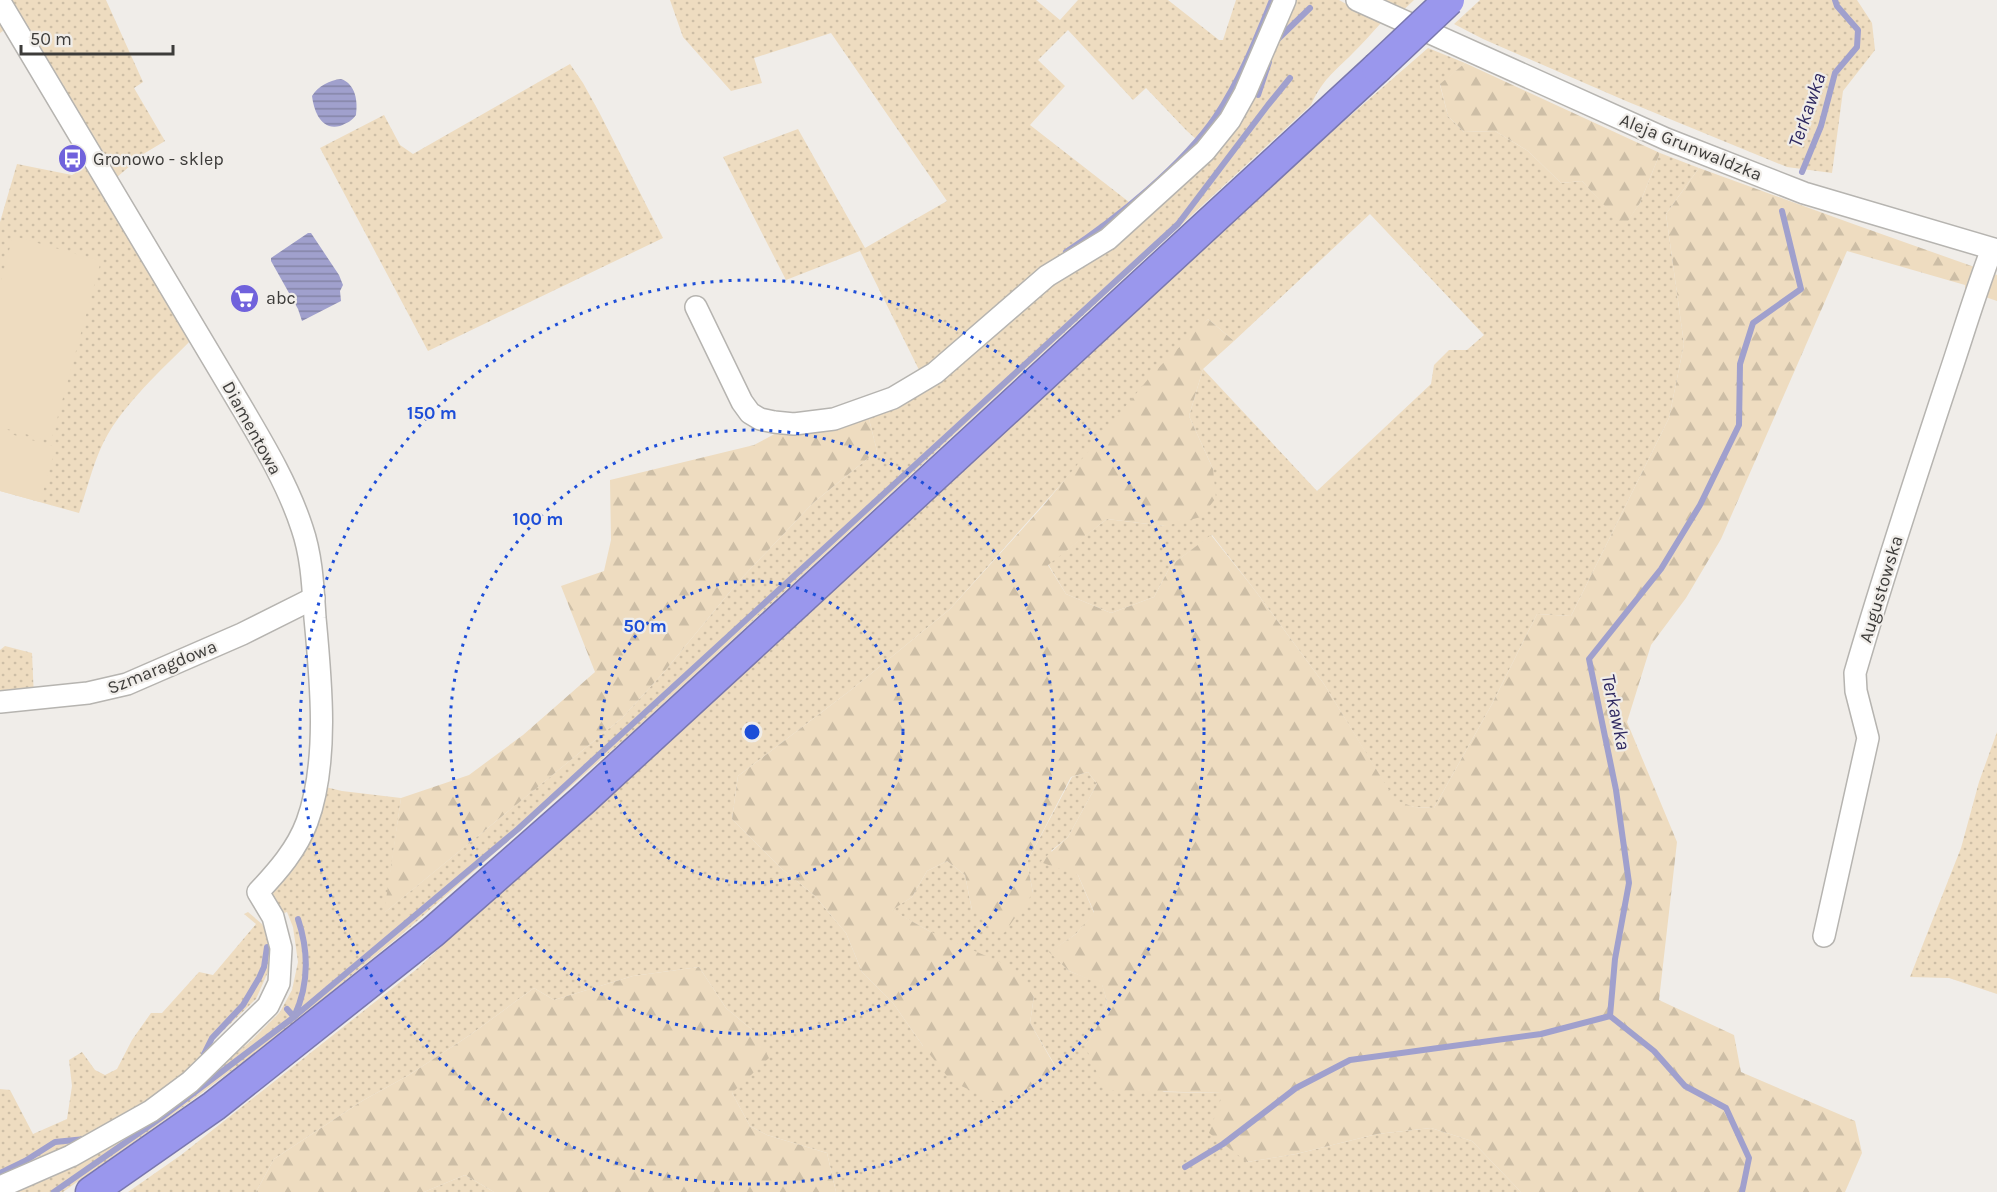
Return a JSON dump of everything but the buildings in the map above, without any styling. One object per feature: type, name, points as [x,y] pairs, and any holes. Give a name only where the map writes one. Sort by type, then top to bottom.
[{"type":"highway","points":[[91,1192],[214,1106],[433,932],[592,792],[1449,0]]},
{"type":"street","points":[[696,307],[742,402],[750,413],[760,419],[794,424],[834,419],[893,398],[934,373],[1047,276],[1108,239],[1205,151],[1230,120],[1245,93],[1284,0]]},
{"type":"street","name":"Aleja Grunwaldzka","points":[[1357,0],[1666,139],[1783,185],[1994,249]]},
{"type":"street","name":"Diamentowa","points":[[0,2],[272,461],[295,509],[310,559],[318,650],[321,734],[317,785],[302,836],[277,872],[258,892],[273,917],[281,948],[279,983],[268,1006],[190,1082],[151,1111],[71,1156],[0,1187]]},
{"type":"street","name":"Augustowska","points":[[1824,936],[1868,738],[1856,691],[1855,673],[1973,299],[1994,249]]},
{"type":"street","name":"Szmaragdowa","points":[[0,702],[88,693],[121,686],[234,638],[314,598]]},
{"type":"green space","points":[[0,0],[106,0],[143,82],[134,88],[165,141],[145,153],[109,184],[198,333],[150,381],[117,420],[99,453],[79,513],[0,491],[0,222],[17,164],[72,175],[95,161],[13,24],[0,33]]},
{"type":"green space","points":[[670,0],[1036,0],[1060,20],[1078,0],[1168,0],[1219,40],[1223,40],[1236,0],[1339,0],[1381,23],[1329,77],[1311,105],[628,736],[401,935],[267,1044],[63,1192],[5,1192],[31,1182],[48,1179],[95,1156],[115,1139],[196,1087],[252,1040],[280,1012],[292,990],[298,962],[293,927],[287,912],[273,917],[258,892],[317,785],[342,791],[401,798],[385,912],[622,718],[664,672],[738,582],[813,503],[877,451],[868,415],[927,386],[860,251],[786,280],[723,157],[798,129],[865,248],[947,201],[831,33],[754,58],[762,83],[731,91],[683,37]],"holes":[[[1068,30],[1133,100],[1146,88],[1187,131],[1213,154],[1147,216],[1030,125],[1065,86],[1038,60]]]},
{"type":"green space","points":[[1357,0],[1414,0],[1395,18]]},
{"type":"green space","points":[[1480,0],[1857,0],[1872,23],[1875,50],[1843,91],[1832,173],[1787,167],[1626,101],[1483,39],[1454,24]]},
{"type":"green space","points":[[1428,48],[1465,63],[1440,85],[1448,116],[1464,132],[1495,131],[1528,151],[1561,183],[1582,181],[1624,226],[1640,203],[1660,153],[1699,168],[1666,214],[1684,344],[1669,418],[1571,616],[1537,614],[1492,704],[1434,808],[1414,807],[1395,801],[1324,684],[1212,535],[1171,565],[1154,597],[1111,613],[1066,594],[1048,564],[1107,519],[1165,526],[1213,469],[1189,416],[1203,369],[1317,491],[1431,384],[1434,365],[1449,350],[1467,350],[1484,335],[1370,214],[1234,341],[1208,319],[950,609],[856,686],[738,776],[732,819],[782,869],[814,895],[846,933],[862,972],[893,1003],[923,1046],[1056,1067],[1030,1023],[1034,996],[891,910],[912,897],[927,871],[947,861],[965,875],[972,910],[1033,893],[1027,862],[1072,777],[1088,772],[1097,784],[1068,837],[1051,851],[1078,875],[1094,913],[1076,934],[1050,952],[1069,971],[1102,984],[1107,1001],[1100,1022],[1085,1046],[1164,1092],[1223,1093],[1247,1162],[1296,1154],[1377,1134],[1431,1128],[1472,1141],[1521,1192],[836,1192],[827,1153],[767,1135],[750,1126],[732,1093],[757,1034],[726,1008],[699,967],[633,976],[554,1000],[534,988],[470,1035],[409,1075],[362,1101],[274,1159],[256,1192],[128,1192],[181,1155],[418,968],[985,451],[1242,210]]},
{"type":"green space","points":[[1465,63],[1660,153],[1640,203],[1624,227],[1582,181],[1561,183],[1528,151],[1495,131],[1464,132],[1448,116],[1440,84]]},
{"type":"green space","points":[[570,64],[599,112],[663,238],[428,351],[320,148],[384,115],[400,145],[413,154]]},
{"type":"green space","points":[[1699,168],[1997,275],[1997,301],[1965,290],[1965,285],[1847,251],[1721,539],[1686,598],[1651,645],[1627,722],[1677,842],[1659,1000],[1734,1035],[1741,1072],[1855,1121],[1862,1153],[1845,1192],[1521,1192],[1472,1141],[1431,1128],[1377,1134],[1296,1154],[1247,1162],[1209,1133],[1223,1093],[1105,1090],[1085,1046],[1100,1022],[1107,1001],[1102,985],[1069,971],[1049,952],[1076,934],[1094,912],[1078,875],[1040,862],[1068,837],[1097,784],[1088,772],[1071,777],[1027,862],[1033,893],[1004,933],[972,910],[965,875],[947,861],[927,871],[912,897],[892,910],[929,931],[1009,966],[1034,996],[1030,1023],[1056,1068],[1027,1089],[995,1102],[951,1081],[893,1003],[862,972],[846,933],[814,895],[782,869],[732,819],[738,776],[856,686],[950,609],[1043,506],[1154,372],[1208,319],[1234,341],[1203,369],[1189,416],[1213,469],[1216,498],[1201,517],[1165,526],[1107,519],[1048,565],[1066,594],[1111,613],[1154,597],[1171,565],[1211,535],[1324,684],[1395,800],[1414,807],[1434,808],[1492,704],[1537,614],[1571,616],[1669,418],[1684,344],[1666,214]]},
{"type":"green space","points":[[13,236],[101,261],[51,441],[0,427],[0,284]]},
{"type":"green space","points":[[868,415],[877,451],[813,503],[738,582],[664,672],[622,718],[384,913],[401,798],[469,775],[523,735],[595,672],[561,586],[604,571],[611,540],[610,480],[754,445],[782,430]]},
{"type":"green space","points":[[0,431],[56,447],[40,502],[0,491]]},
{"type":"green space","points":[[5,646],[32,653],[34,699],[0,702],[0,650]]},
{"type":"green space","points":[[1997,732],[1997,994],[1949,978],[1910,977],[1961,848],[1979,782]]},
{"type":"green space","points":[[248,912],[262,924],[271,942],[271,965],[256,999],[202,1051],[196,1065],[154,1101],[91,1138],[0,1179],[0,1089],[10,1090],[33,1134],[67,1119],[72,1086],[69,1060],[82,1052],[95,1070],[105,1075],[117,1069],[132,1040],[151,1013],[162,1013],[199,972],[213,975],[256,924],[244,914]]},
{"type":"green space","points":[[699,967],[726,1008],[757,1034],[769,1058],[732,1093],[750,1126],[767,1135],[827,1153],[836,1192],[494,1192],[465,1175],[424,1192],[256,1192],[274,1159],[362,1101],[409,1075],[470,1035],[534,988],[554,1000],[633,976]]},
{"type":"green space","points":[[465,1175],[494,1192],[424,1192]]},
{"type":"water","points":[[341,79],[353,89],[357,105],[356,115],[340,126],[328,126],[320,118],[312,96],[325,84]]},
{"type":"water","points":[[311,233],[339,275],[343,285],[340,291],[341,301],[302,321],[271,258]]},
{"type":"waterway","points":[[1066,252],[1106,224],[1147,190],[1202,135],[1233,88],[1272,0]]},
{"type":"waterway","name":"Terkawka","points":[[1802,172],[1821,126],[1835,73],[1857,47],[1858,30],[1837,6],[1835,0]]},
{"type":"waterway","points":[[1278,39],[1310,8]]},
{"type":"waterway","points":[[1258,95],[1269,62]]},
{"type":"waterway","points":[[54,1192],[162,1117],[294,1017],[518,829],[1178,224],[1290,78]]},
{"type":"waterway","name":"Terkawka","points":[[1742,1192],[1749,1158],[1726,1108],[1685,1086],[1654,1051],[1610,1016],[1615,959],[1629,883],[1616,790],[1589,659],[1661,569],[1700,505],[1739,425],[1740,364],[1753,323],[1801,289],[1782,211]]},
{"type":"waterway","points":[[287,1009],[294,1017],[305,981],[306,956],[298,919]]},
{"type":"waterway","points":[[204,1054],[212,1038],[243,1005],[259,978],[264,967],[267,947]]},
{"type":"waterway","points":[[1185,1167],[1223,1144],[1296,1088],[1350,1060],[1541,1034],[1610,1016]]},
{"type":"waterway","points":[[0,1173],[25,1161],[55,1142],[85,1139]]},
{"type":"place","name":"Gronowo - sklep","points":[[72,159]]},
{"type":"place","name":"abc","points":[[245,298]]}]
